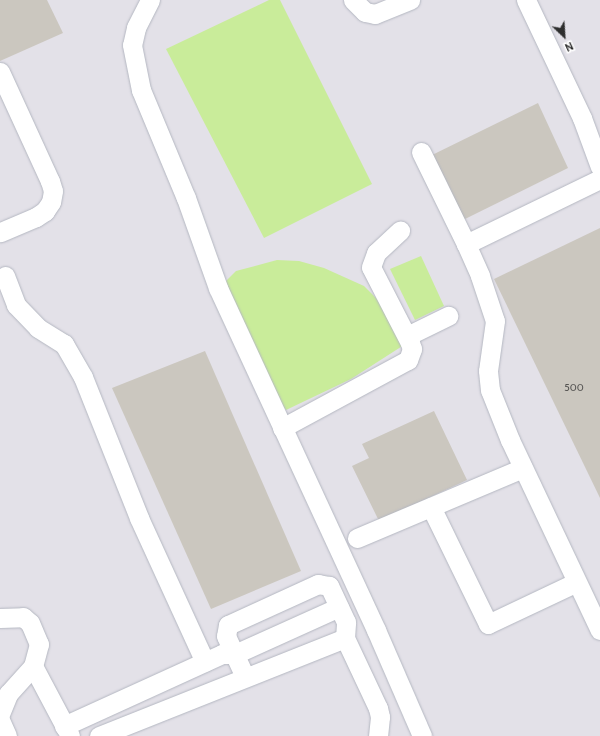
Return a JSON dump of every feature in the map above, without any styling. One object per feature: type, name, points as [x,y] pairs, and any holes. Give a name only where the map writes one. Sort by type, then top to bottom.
[{"type":"lane","points":[[150,0],[136,28],[132,46],[141,90],[186,198],[218,288],[422,736]]},
{"type":"lane","points":[[353,0],[365,12],[375,14],[410,0]]},
{"type":"lane","points":[[526,0],[582,118],[600,167]]},
{"type":"lane","points":[[0,72],[50,181],[52,191],[51,202],[45,211],[36,218],[0,232]]},
{"type":"lane","points":[[421,152],[466,244],[480,276],[495,321],[488,372],[490,390],[523,468],[600,630]]},
{"type":"lane","points":[[466,244],[600,179]]},
{"type":"lane","points":[[282,428],[320,409],[354,387],[404,363],[412,349],[372,266],[376,253],[400,231]]},
{"type":"lane","points":[[5,276],[16,305],[38,328],[64,344],[83,377],[139,518],[204,662]]},
{"type":"lane","points":[[407,336],[448,316]]},
{"type":"lane","points":[[357,538],[523,468]]},
{"type":"lane","points":[[431,507],[488,624],[577,582]]},
{"type":"lane","points":[[245,677],[226,636],[228,625],[318,584],[326,584],[339,607],[347,626],[345,638],[378,708],[380,717],[378,736]]},
{"type":"lane","points":[[33,666],[67,731],[204,662],[222,654],[234,654],[339,607]]},
{"type":"lane","points":[[0,618],[23,617],[30,623],[39,644],[33,666],[8,694],[0,714]]},
{"type":"lane","points":[[99,736],[345,638]]},
{"type":"lane","points":[[0,720],[7,736]]},
{"type":"shaded area","points":[[0,0],[600,0],[600,736],[0,736]]},
{"type":"green space","points":[[269,0],[280,0],[372,184],[264,238],[166,49]]},
{"type":"green space","points":[[421,256],[444,306],[415,320],[390,269]]},
{"type":"green space","points":[[277,260],[299,261],[324,268],[364,286],[382,304],[407,343],[351,379],[286,410],[271,392],[223,284],[236,271]]},
{"type":"building","points":[[0,0],[47,0],[63,33],[0,61]]},
{"type":"building","points":[[538,103],[568,168],[463,220],[430,156]]},
{"type":"building","points":[[600,228],[600,498],[494,279]]},
{"type":"building","points":[[205,351],[301,571],[211,609],[112,388]]},
{"type":"building","points":[[434,411],[467,480],[379,521],[352,466],[369,458],[362,444]]}]
